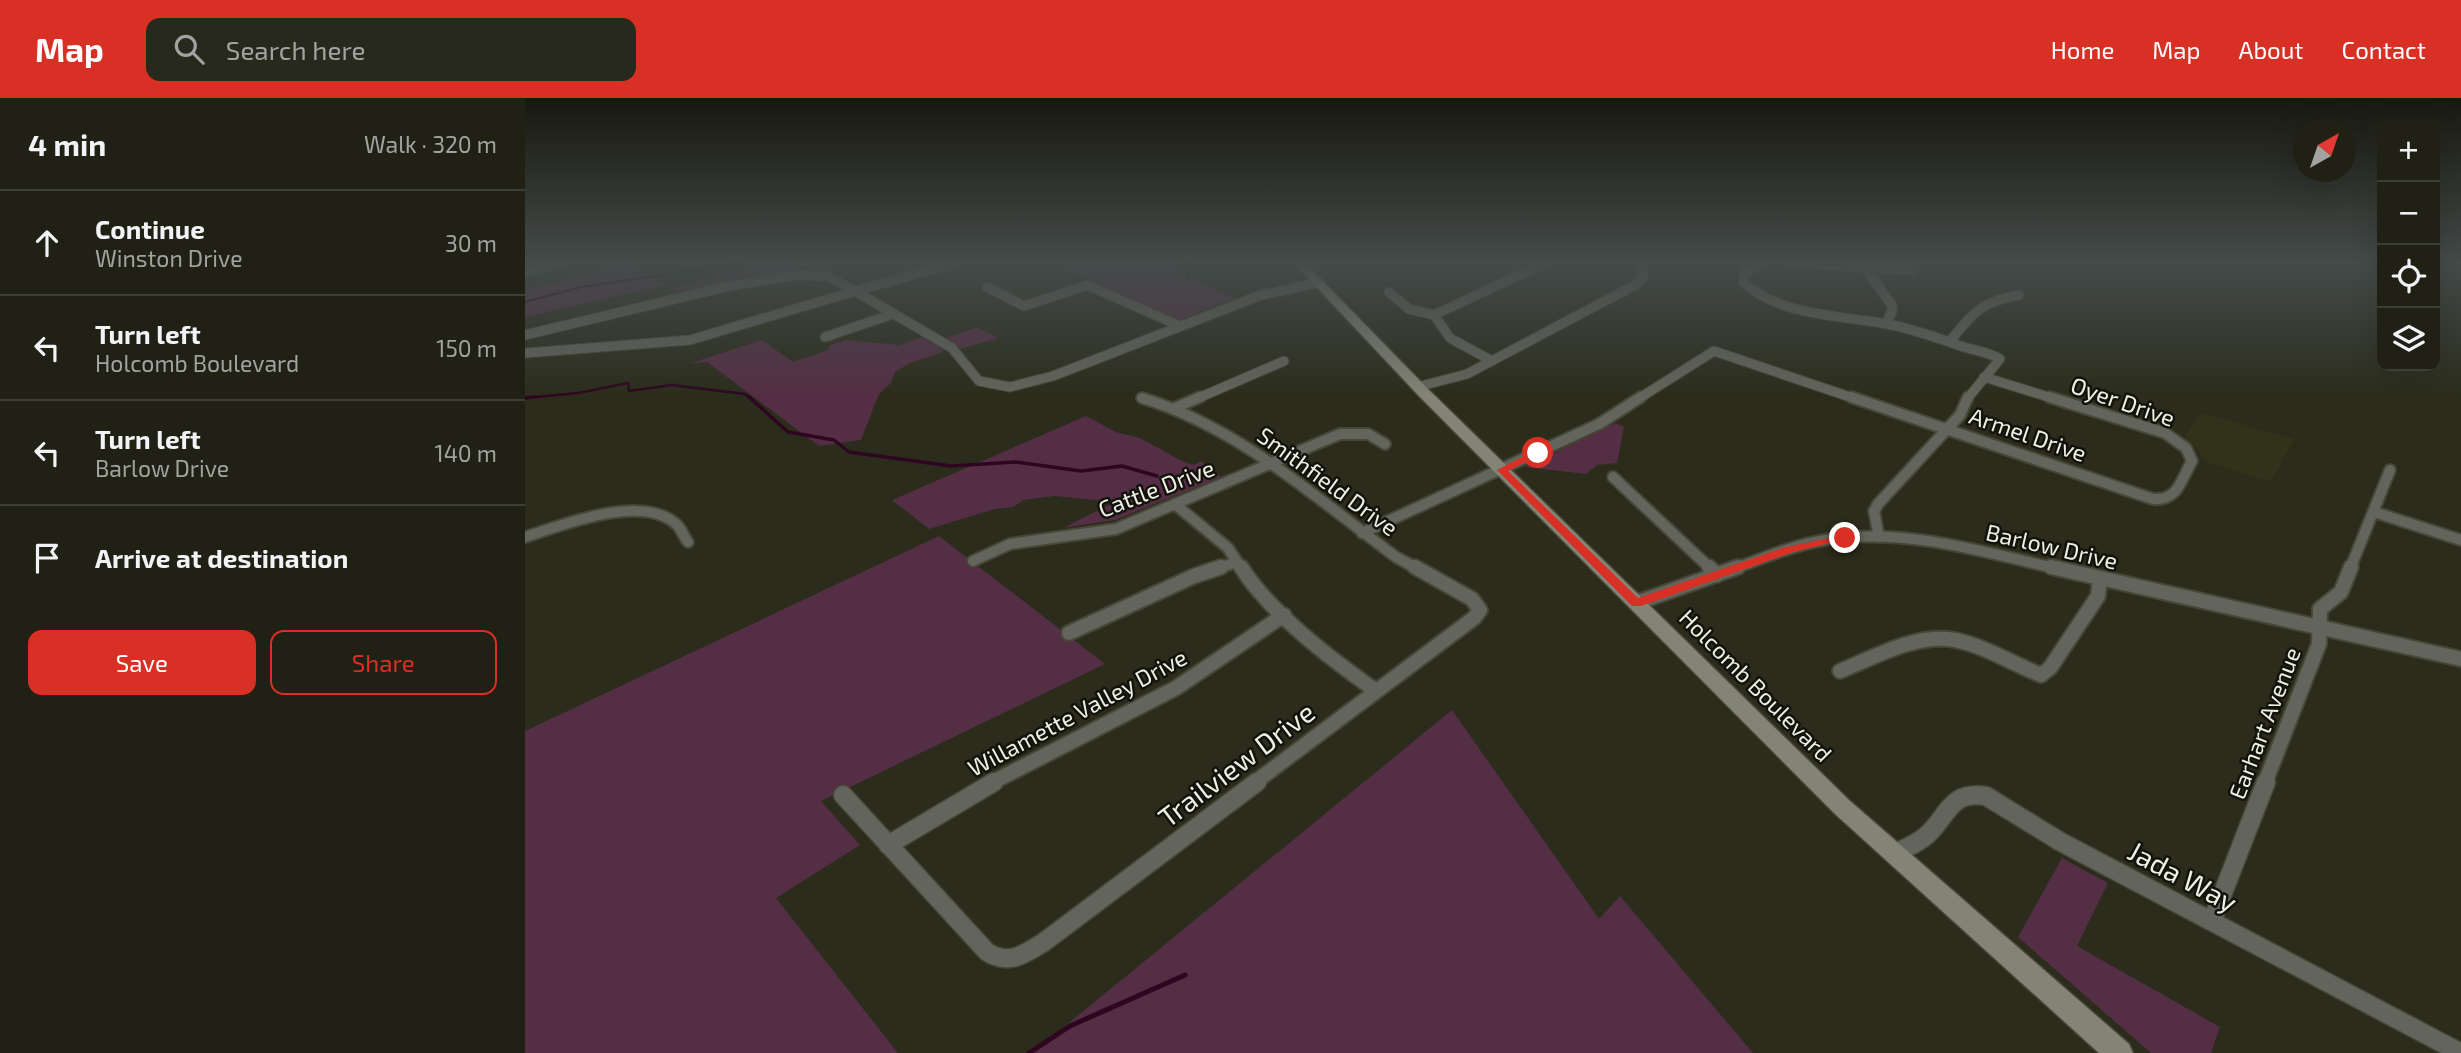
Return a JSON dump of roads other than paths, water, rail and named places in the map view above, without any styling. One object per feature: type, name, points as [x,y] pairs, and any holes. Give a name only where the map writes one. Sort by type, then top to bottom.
[{"type":"street","points":[[525,335],[639,308]]},
{"type":"street","points":[[525,353],[690,340],[799,308]]},
{"type":"street","points":[[882,308],[952,348],[979,381],[999,387],[1041,380],[1228,308]]},
{"type":"street","points":[[1138,308],[1180,326]]},
{"type":"street","name":"Holcomb Boulevard","points":[[1341,308],[1417,387],[1893,854],[2119,1053]]},
{"type":"street","points":[[1407,308],[1434,315],[1450,308]]},
{"type":"street","points":[[1417,387],[1467,374],[1593,308]]},
{"type":"street","points":[[1802,308],[1826,315],[1886,323],[1998,356],[2000,361],[1969,394],[1960,415],[1878,504],[1874,511],[1879,537]]},
{"type":"street","points":[[1886,323],[1892,308]]},
{"type":"street","points":[[1950,341],[1978,308]]},
{"type":"street","points":[[825,337],[893,314]]},
{"type":"street","points":[[1434,315],[1437,326],[1460,345],[1492,361]]},
{"type":"street","name":"Armel Drive","points":[[1502,470],[1599,424],[1714,351],[2142,495],[2166,500]]},
{"type":"street","points":[[1175,408],[1284,361]]},
{"type":"street","name":"Oyer Drive","points":[[1984,377],[2142,424],[2177,440],[2191,454],[2192,461],[2172,496],[2166,500]]},
{"type":"street","name":"Smithfield Drive","points":[[1142,398],[1175,408],[1241,443],[1396,557],[1472,599],[1480,610]]},
{"type":"street","name":"Cattle Drive","points":[[973,561],[1010,544],[1116,529],[1340,434],[1368,434],[1385,444]]},
{"type":"street","points":[[1362,533],[1502,470]]},
{"type":"street","name":"Earhart Avenue","points":[[2212,921],[2319,644],[2320,609],[2341,592],[2389,470]]},
{"type":"street","points":[[1613,477],[1623,490],[1717,575]]},
{"type":"street","points":[[1176,505],[1228,548],[1249,583],[1345,669],[1377,691]]},
{"type":"street","points":[[525,537],[595,517],[644,510],[670,519],[683,530],[688,542]]},
{"type":"street","points":[[2374,512],[2461,540]]},
{"type":"street","name":"Barlow Drive","points":[[1636,603],[1809,543],[1879,537],[1949,545],[2461,659]]},
{"type":"street","points":[[1069,634],[1194,576],[1237,562]]},
{"type":"street","points":[[1840,671],[1915,643],[1945,639],[1972,646],[2041,675],[2050,668],[2098,596],[2100,579]]},
{"type":"street","name":"Trailview Drive","points":[[888,845],[987,953],[1006,961],[1020,957],[1044,942],[1474,618],[1480,610]]},
{"type":"street","name":"Willamette Valley Drive","points":[[888,845],[961,799],[1176,688],[1205,670],[1255,631],[1284,615]]},
{"type":"street","name":"Jada Way","points":[[1893,854],[1929,833],[1955,800],[1975,793],[2000,803],[2061,842],[2461,1053]]},
{"type":"street","points":[[843,795],[888,845]]},
{"type":"waterway","points":[[534,397],[525,398],[578,393],[628,383],[629,391],[672,385],[745,394],[751,399]]},
{"type":"waterway","points":[[749,397],[788,432],[834,440],[849,452],[951,466],[1016,462],[1081,471],[1122,466],[1157,476]]},
{"type":"waterway","points":[[1029,1053],[1070,1026],[1185,975]]}]
